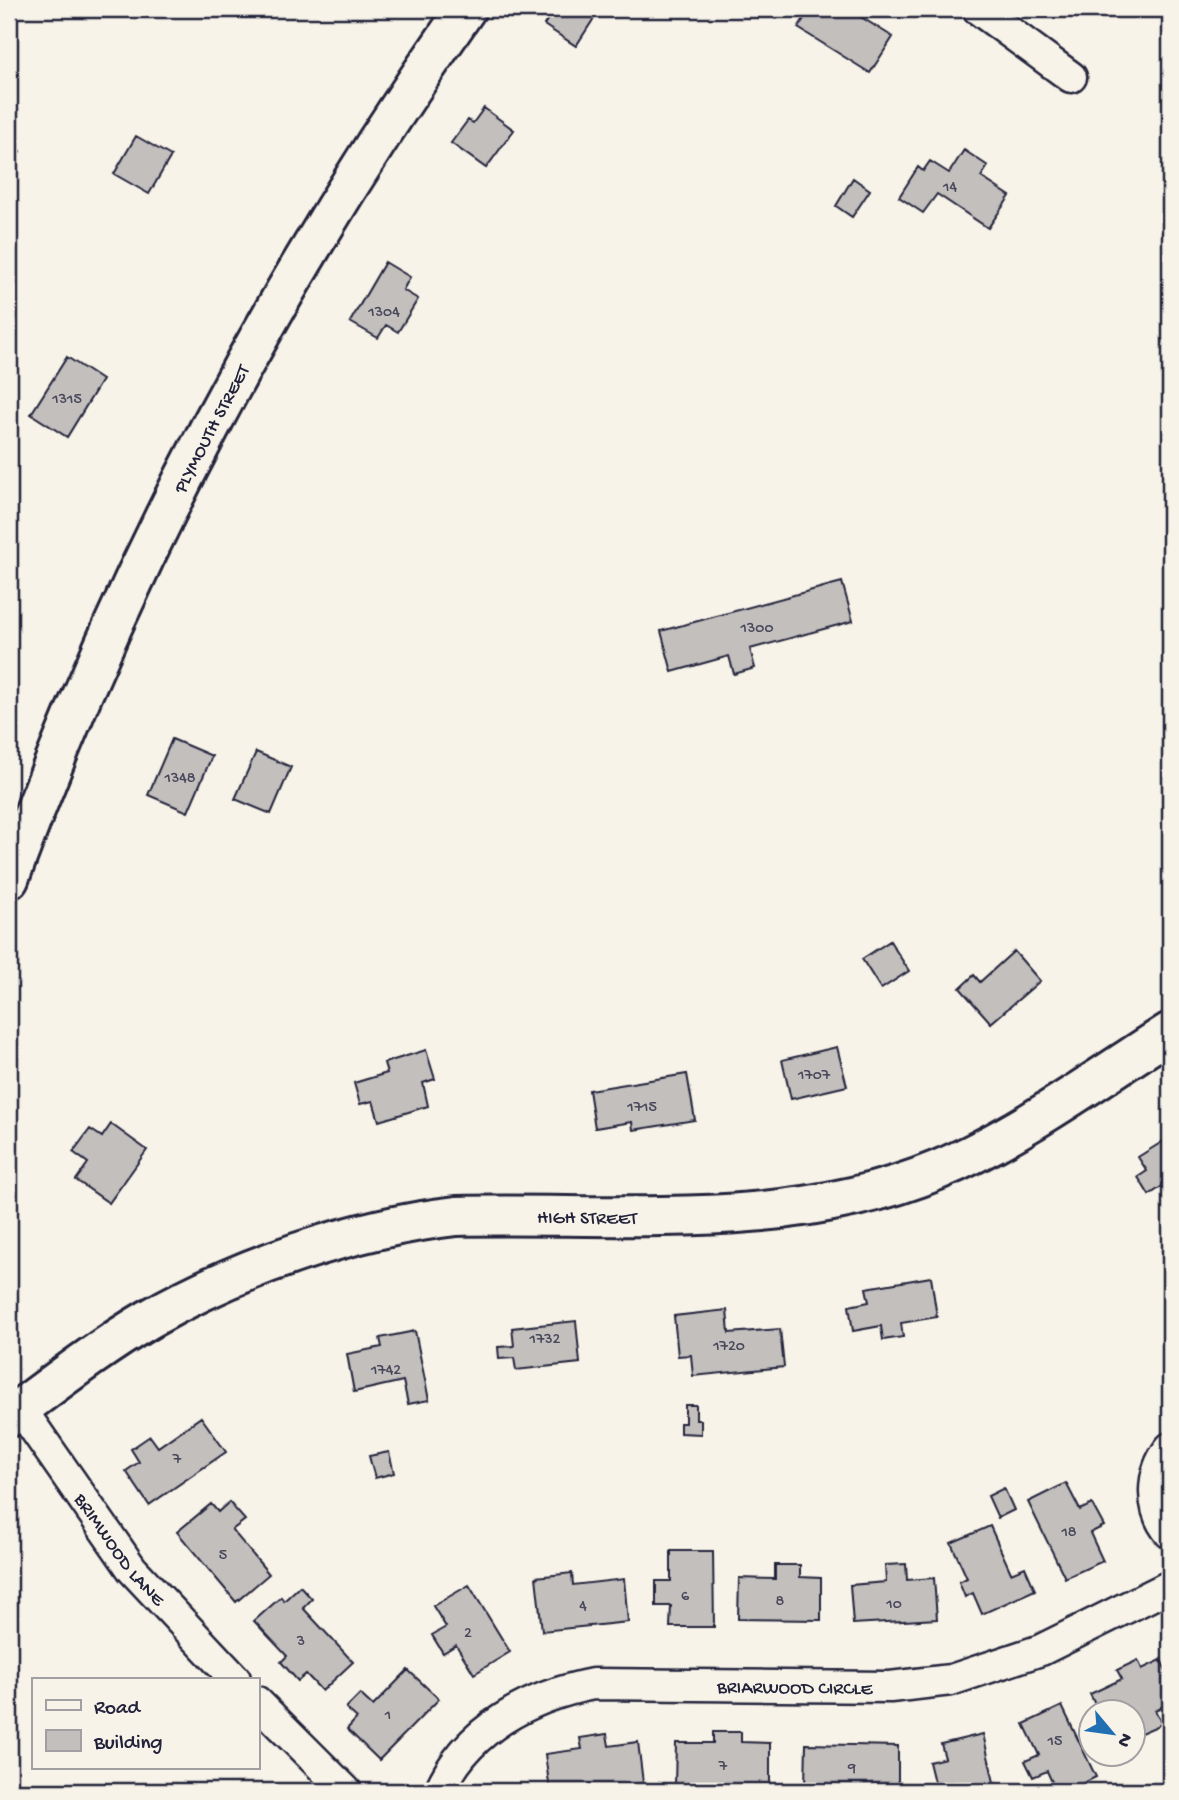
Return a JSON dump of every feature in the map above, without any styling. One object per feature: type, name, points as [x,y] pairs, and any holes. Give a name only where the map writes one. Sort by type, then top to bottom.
[{"type":"street","name":"PLYMOUTH STREET","points":[[9,879],[90,676],[202,437],[265,321],[343,191],[466,9]]},
{"type":"street","points":[[978,9],[1072,77]]},
{"type":"street","name":"HIGH STREET","points":[[14,1413],[100,1350],[150,1318],[223,1284],[319,1246],[407,1222],[456,1216],[769,1211],[852,1198],[939,1170],[989,1145],[1170,1032]]},
{"type":"street","name":"BRIMWOOD LANE","points":[[14,1413],[132,1569],[233,1678]]},
{"type":"street","points":[[1170,1448],[1160,1463],[1155,1490],[1160,1517],[1170,1533]]},
{"type":"street","name":"BRIARWOOD CIRCLE","points":[[440,1791],[457,1764],[495,1725],[517,1708],[566,1689],[593,1684],[890,1687],[951,1680],[1041,1650],[1170,1586]]},
{"type":"street","points":[[259,1704],[345,1791]]},
{"type":"building","points":[[554,9],[600,9],[576,46],[544,25]]},
{"type":"building","points":[[789,9],[805,9],[800,16]]},
{"type":"building","points":[[810,9],[848,9],[893,37],[870,73],[798,28]]},
{"type":"building","points":[[484,108],[514,130],[486,168],[451,143],[468,120],[473,123]]},
{"type":"building","points":[[136,136],[171,156],[149,194],[114,174]]},
{"type":"building","points":[[9,146],[20,151],[9,172]]},
{"type":"building","points":[[964,150],[988,166],[981,177],[1010,196],[988,228],[937,194],[923,213],[899,197],[918,167],[923,171],[930,161],[949,173]]},
{"type":"building","points":[[853,178],[870,190],[852,217],[836,206]]},
{"type":"building","points":[[385,262],[410,277],[403,290],[418,299],[398,332],[386,325],[378,338],[350,322]]},
{"type":"building","points":[[67,357],[102,380],[67,437],[31,414]]},
{"type":"building","points":[[842,582],[853,621],[750,649],[755,668],[734,674],[729,656],[672,672],[661,631]]},
{"type":"building","points":[[172,739],[212,756],[188,812],[148,795]]},
{"type":"building","points":[[256,752],[291,767],[271,814],[235,799]]},
{"type":"building","points":[[890,941],[909,971],[881,989],[862,959]]},
{"type":"building","points":[[1014,951],[1040,981],[991,1023],[960,988],[974,975],[980,982]]},
{"type":"building","points":[[837,1047],[847,1086],[791,1099],[782,1060]]},
{"type":"building","points":[[426,1050],[435,1079],[423,1083],[428,1106],[379,1121],[373,1101],[360,1104],[354,1083],[387,1073],[384,1063]]},
{"type":"building","points":[[687,1074],[695,1120],[633,1130],[632,1122],[595,1128],[589,1090]]},
{"type":"building","points":[[111,1124],[147,1150],[109,1203],[76,1180],[88,1163],[73,1152],[90,1129],[102,1137]]},
{"type":"building","points":[[1170,1137],[1170,1181],[1149,1195],[1138,1177],[1147,1171],[1138,1157]]},
{"type":"building","points":[[931,1277],[937,1317],[901,1323],[903,1337],[883,1340],[881,1326],[853,1331],[849,1306],[869,1302],[866,1288]]},
{"type":"building","points":[[727,1310],[729,1333],[780,1329],[784,1367],[693,1376],[691,1355],[678,1356],[674,1316]]},
{"type":"building","points":[[576,1321],[580,1363],[516,1370],[514,1358],[499,1359],[498,1347],[514,1346],[512,1328]]},
{"type":"building","points":[[415,1331],[429,1400],[408,1404],[403,1381],[354,1392],[347,1354],[382,1347],[380,1338]]},
{"type":"building","points":[[685,1405],[696,1405],[696,1420],[701,1420],[701,1434],[680,1433],[680,1423],[685,1423]]},
{"type":"building","points":[[201,1417],[226,1452],[149,1505],[126,1471],[139,1462],[131,1449],[150,1436],[158,1447]]},
{"type":"building","points":[[389,1452],[394,1473],[375,1478],[369,1456]]},
{"type":"building","points":[[1066,1483],[1080,1510],[1092,1504],[1104,1526],[1090,1533],[1103,1561],[1065,1578],[1028,1502]]},
{"type":"building","points":[[1004,1488],[1014,1510],[998,1518],[988,1496]]},
{"type":"building","points":[[229,1502],[245,1520],[232,1530],[269,1574],[236,1602],[177,1532],[211,1504],[218,1512]]},
{"type":"building","points":[[990,1526],[1011,1573],[1025,1567],[1035,1590],[982,1614],[973,1593],[965,1597],[959,1582],[967,1578],[951,1543]]},
{"type":"building","points":[[671,1551],[713,1551],[714,1627],[670,1627],[671,1606],[656,1606],[656,1581],[671,1581]]},
{"type":"building","points":[[906,1564],[907,1580],[934,1578],[937,1619],[853,1624],[850,1585],[886,1582],[885,1565]]},
{"type":"building","points":[[775,1565],[800,1565],[800,1577],[821,1578],[821,1620],[738,1619],[739,1578],[775,1579]]},
{"type":"building","points":[[572,1573],[573,1585],[624,1579],[628,1622],[542,1631],[536,1577]]},
{"type":"building","points":[[469,1585],[510,1652],[474,1674],[456,1645],[443,1653],[432,1635],[446,1627],[433,1606]]},
{"type":"building","points":[[300,1586],[312,1599],[303,1608],[353,1662],[322,1691],[306,1674],[298,1681],[281,1662],[287,1656],[254,1621],[281,1597],[284,1601]]},
{"type":"building","points":[[1138,1660],[1142,1669],[1161,1660],[1170,1679],[1170,1703],[1155,1710],[1162,1724],[1148,1730],[1148,1699],[1092,1699],[1090,1694],[1122,1679],[1117,1670]]},
{"type":"building","points":[[408,1670],[439,1699],[379,1760],[347,1729],[357,1718],[346,1708],[360,1694],[373,1706]]},
{"type":"building","points":[[1062,1706],[1078,1739],[1078,1769],[1092,1769],[1096,1777],[1067,1791],[1056,1791],[1047,1771],[1033,1777],[1025,1761],[1039,1755],[1024,1724]]},
{"type":"building","points":[[713,1732],[741,1732],[741,1742],[770,1743],[770,1786],[735,1786],[735,1791],[713,1791],[713,1786],[675,1785],[676,1743],[713,1743]]},
{"type":"building","points":[[607,1734],[609,1746],[638,1742],[643,1783],[610,1787],[610,1791],[550,1791],[545,1754],[582,1749],[580,1738]]},
{"type":"building","points":[[983,1734],[996,1791],[953,1791],[951,1782],[935,1786],[929,1762],[945,1758],[941,1744]]},
{"type":"building","points":[[806,1744],[898,1746],[898,1787],[865,1786],[865,1791],[845,1791],[846,1787],[805,1786]]}]
